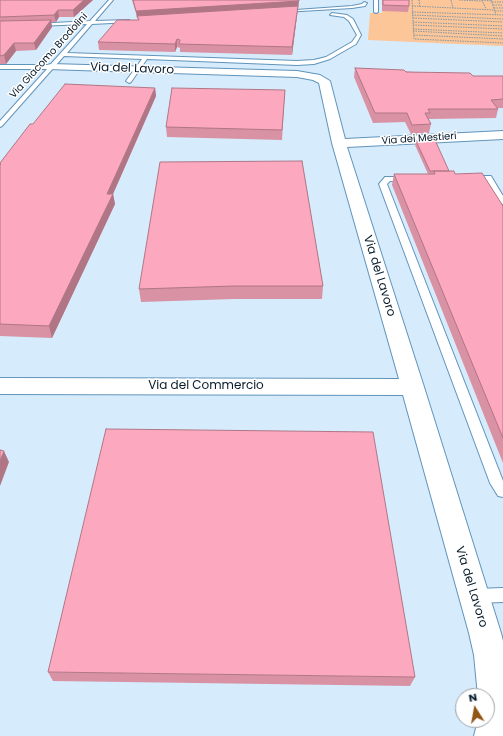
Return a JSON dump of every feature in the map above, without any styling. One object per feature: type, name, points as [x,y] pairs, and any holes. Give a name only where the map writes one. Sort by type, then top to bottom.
[{"type":"street","name":"Via del Lavoro","points":[[56,61],[137,69],[297,74],[316,77],[321,79],[326,84],[339,143],[474,596],[490,655],[497,715],[492,736]]},
{"type":"street","name":"Via dei Mestieri","points":[[339,143],[502,133]]},
{"type":"street","name":"Via del Commercio","points":[[0,386],[412,387]]},
{"type":"lane","name":"Via Giacomo Brodolini","points":[[0,125],[111,0]]},
{"type":"lane","points":[[376,0],[376,12]]},
{"type":"lane","points":[[282,12],[352,7],[364,5],[365,3]]},
{"type":"lane","points":[[137,69],[297,63],[323,60],[354,43],[359,35],[351,20],[345,16],[332,14]]},
{"type":"lane","points":[[30,25],[90,24],[138,20]]},
{"type":"lane","points":[[0,67],[56,61]]},
{"type":"lane","points":[[465,178],[488,178],[503,202]]},
{"type":"lane","points":[[419,179],[388,179],[383,184],[497,483],[503,492]]},
{"type":"lane","points":[[474,596],[503,595]]},
{"type":"path","points":[[412,0],[414,38],[503,43]]},
{"type":"path","points":[[419,0],[420,6]]},
{"type":"path","points":[[451,0],[453,8]]},
{"type":"path","points":[[459,0],[503,1]]},
{"type":"path","points":[[482,0],[486,9]]},
{"type":"path","points":[[413,29],[503,32],[491,1]]},
{"type":"path","points":[[493,5],[503,5]]},
{"type":"path","points":[[412,6],[486,9],[503,12]]},
{"type":"path","points":[[494,10],[503,8]]},
{"type":"path","points":[[412,12],[503,16]]},
{"type":"path","points":[[455,13],[460,41]]},
{"type":"path","points":[[412,15],[503,19]]},
{"type":"path","points":[[413,18],[503,22]]},
{"type":"path","points":[[413,22],[503,26]]},
{"type":"path","points":[[413,25],[502,29]]},
{"type":"path","points":[[413,31],[503,36]]},
{"type":"path","points":[[414,35],[503,39]]},
{"type":"shaded area","points":[[382,0],[503,0],[503,46],[368,40],[370,13],[382,13]]},
{"type":"building","points":[[0,0],[84,0],[73,10],[58,10],[54,15],[0,17]]},
{"type":"building","points":[[133,0],[299,0],[299,1],[136,11]]},
{"type":"building","points":[[383,0],[409,0],[409,6],[383,5]]},
{"type":"building","points":[[298,6],[292,47],[179,44],[180,40],[177,39],[175,44],[98,42],[117,20],[139,20],[137,16]]},
{"type":"building","points":[[51,20],[34,43],[14,43],[4,55],[0,56],[0,21]]},
{"type":"building","points":[[355,68],[404,70],[406,72],[470,73],[473,76],[503,76],[503,99],[491,100],[498,109],[428,109],[430,113],[425,113],[431,124],[412,125],[407,113],[375,113]]},
{"type":"building","points":[[65,84],[155,88],[107,194],[113,194],[49,326],[0,324],[0,163],[30,124],[33,124]]},
{"type":"building","points":[[172,88],[285,90],[282,130],[166,127]]},
{"type":"building","points":[[435,140],[449,171],[430,171],[416,141]]},
{"type":"building","points":[[302,161],[323,286],[234,286],[139,289],[160,162]]},
{"type":"building","points":[[434,171],[454,171],[455,174],[482,173],[503,206],[503,438],[394,174],[435,174]]},
{"type":"building","points":[[106,429],[373,432],[415,677],[48,672]]},
{"type":"building","points":[[0,450],[4,451],[0,461]]}]
